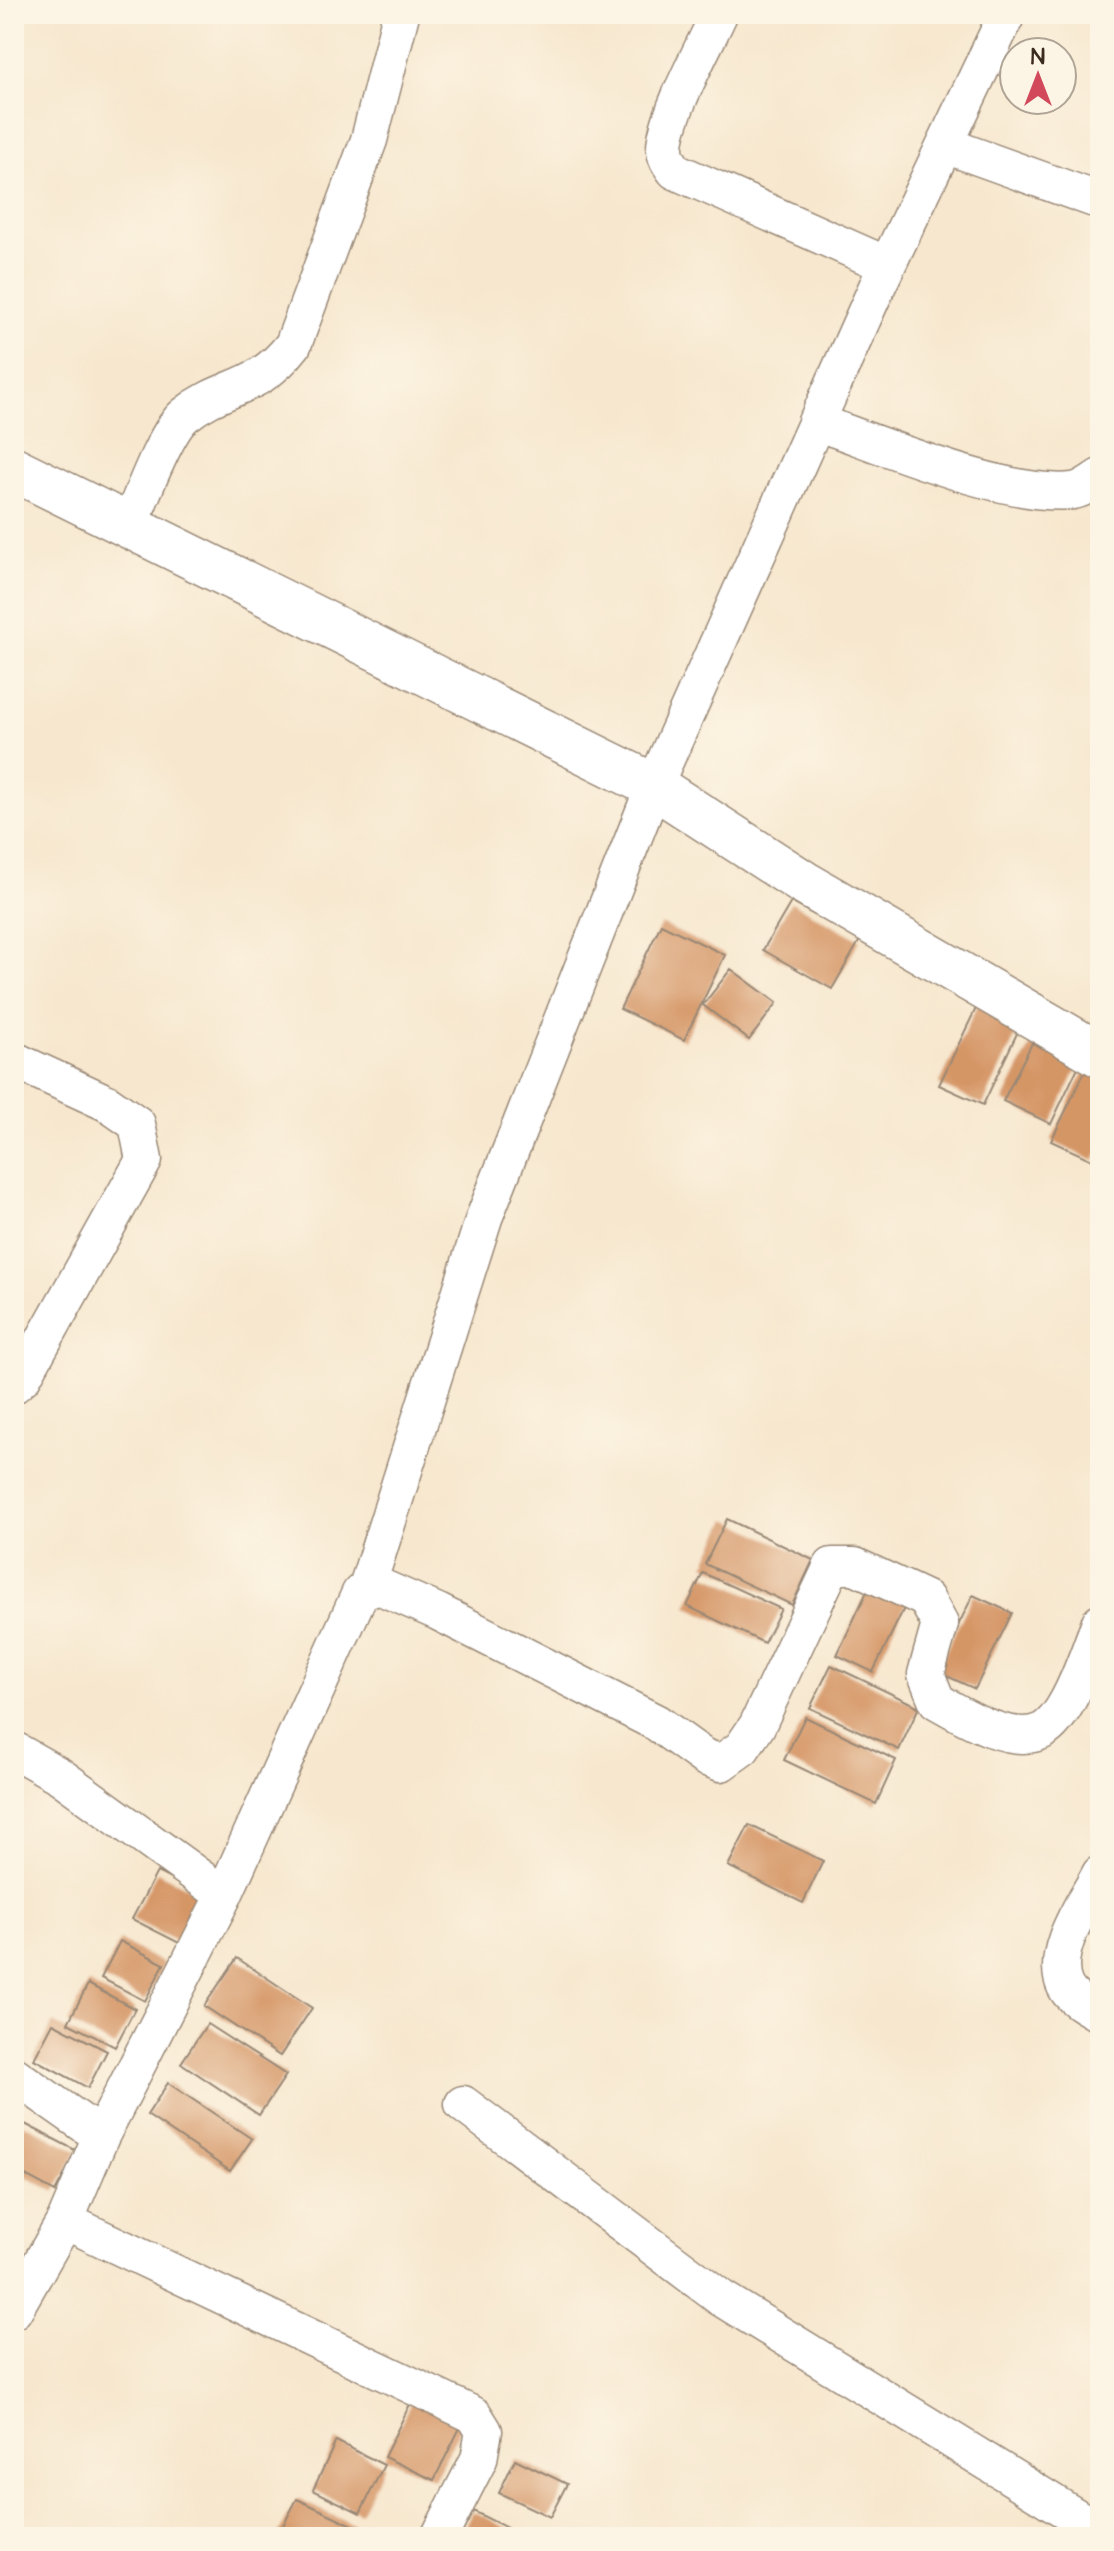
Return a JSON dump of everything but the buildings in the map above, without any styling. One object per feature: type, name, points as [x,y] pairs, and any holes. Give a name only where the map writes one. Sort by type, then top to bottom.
[{"type":"street","points":[[129,526],[183,416],[276,368],[293,345],[369,140],[401,14]]},
{"type":"street","points":[[719,14],[670,126],[665,148],[667,160],[675,171],[887,265]]},
{"type":"street","points":[[14,2310],[65,2221],[101,2136],[224,1895],[360,1593],[367,1587],[484,1218],[654,786],[887,265],[1007,14]]},
{"type":"street","points":[[945,145],[1100,201]]},
{"type":"street","points":[[816,422],[958,472],[1036,491],[1076,491],[1100,477]]},
{"type":"street","points":[[14,469],[654,786],[804,883],[1100,1055]]},
{"type":"street","points":[[14,1060],[107,1103],[137,1124],[144,1160],[30,1363],[14,1385]]},
{"type":"street","points":[[367,1587],[383,1588],[438,1612],[657,1723],[704,1757],[721,1763],[742,1748],[757,1726],[832,1566],[855,1566],[926,1599],[940,1624],[926,1674],[937,1701],[1009,1733],[1041,1731],[1053,1721],[1073,1690],[1100,1622]]},
{"type":"street","points":[[14,1750],[60,1776],[224,1895]]},
{"type":"street","points":[[1100,1874],[1066,1941],[1062,1962],[1065,1986],[1078,2001],[1100,2014]]},
{"type":"street","points":[[14,2075],[101,2136]]},
{"type":"street","points":[[463,2104],[721,2298],[1096,2529]]},
{"type":"street","points":[[65,2221],[474,2415],[484,2431],[479,2459],[439,2537]]}]
